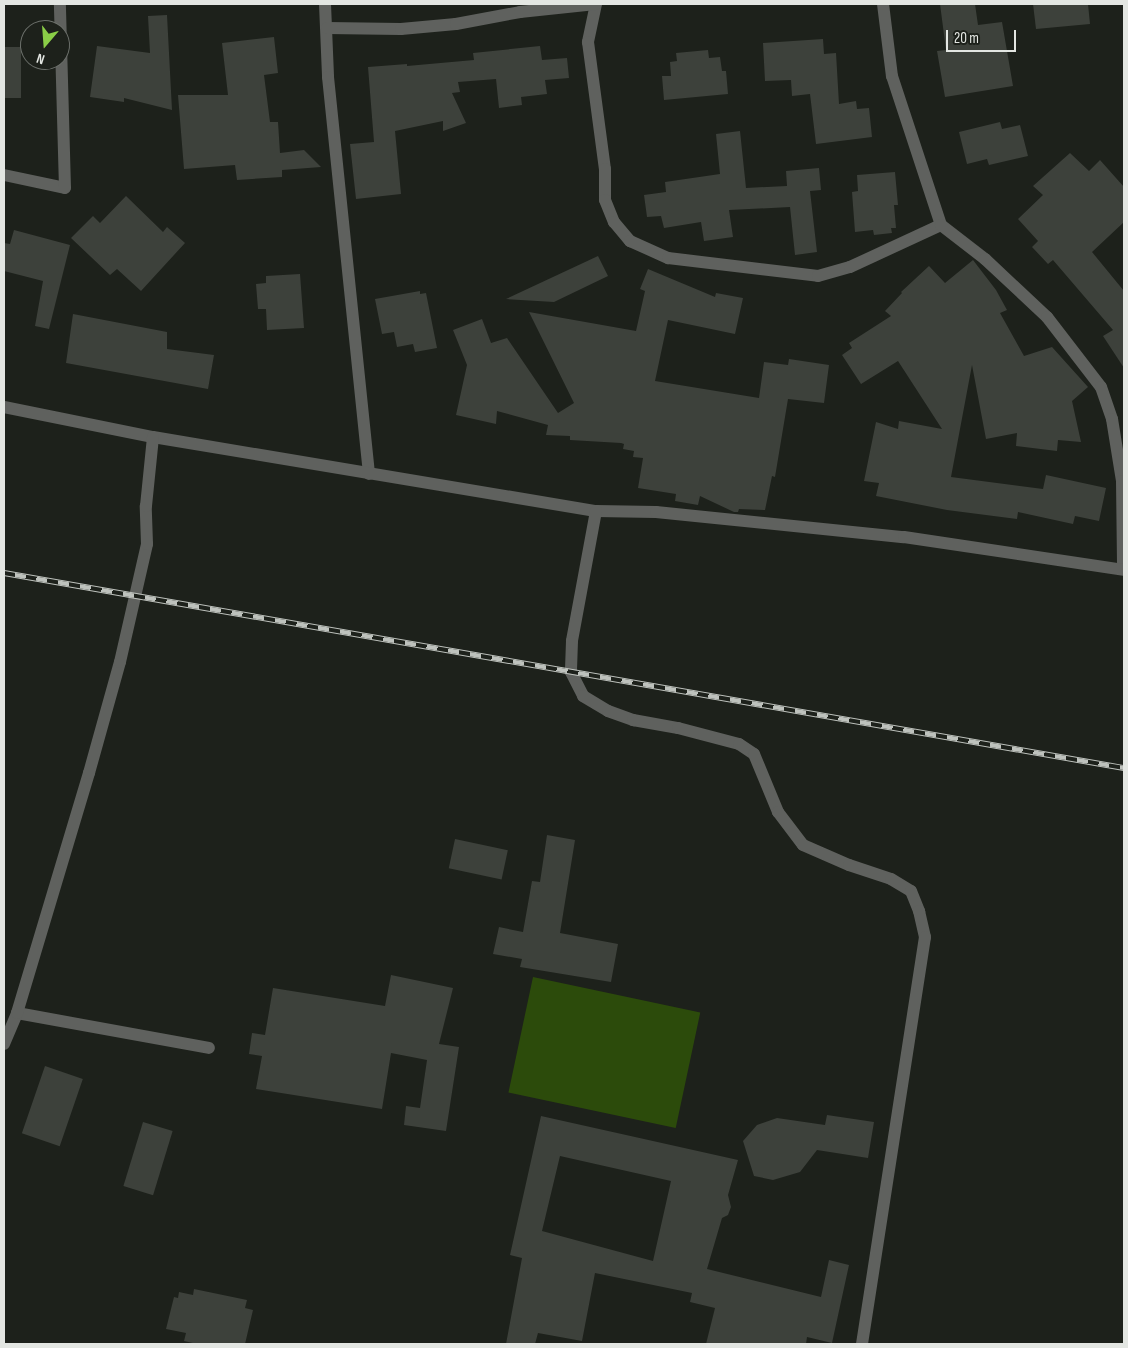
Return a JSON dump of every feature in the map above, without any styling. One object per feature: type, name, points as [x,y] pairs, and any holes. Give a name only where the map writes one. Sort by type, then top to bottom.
[{"type":"street","points":[[4,174],[65,188],[60,4]]},
{"type":"street","points":[[325,4],[330,96],[369,474]]},
{"type":"street","points":[[327,28],[401,29],[456,24],[520,12],[596,4],[588,42],[604,169],[605,200],[614,222],[630,241],[668,258],[818,276],[850,267],[941,225]]},
{"type":"street","points":[[4,407],[152,437],[596,511],[656,512],[904,537],[1124,569],[1122,481],[1112,419],[1101,387],[1047,317],[985,258],[941,225],[892,76],[883,4]]},
{"type":"street","points":[[4,1044],[17,1013],[89,773],[120,662],[146,544],[146,506],[152,437]]},
{"type":"street","points":[[596,511],[572,641],[571,672],[583,696],[608,711],[633,720],[678,728],[739,744],[754,754],[778,812],[803,845],[849,865],[890,879],[911,891],[918,911],[925,937],[862,1344]]},
{"type":"street","points":[[17,1013],[209,1048]]},
{"type":"green space","points":[[533,977],[700,1013],[676,1128],[508,1092]]},
{"type":"building","points":[[940,4],[975,4],[978,25],[1002,22],[1013,86],[945,97],[937,51],[946,50]]},
{"type":"building","points":[[1033,4],[1088,4],[1090,24],[1036,29]]},
{"type":"building","points":[[167,15],[172,110],[124,98],[124,102],[90,97],[97,46],[150,53],[148,16]]},
{"type":"building","points":[[274,37],[278,73],[264,75],[270,122],[278,122],[280,153],[304,150],[321,167],[282,170],[282,177],[237,180],[235,165],[184,169],[178,95],[228,95],[222,43]]},
{"type":"building","points":[[823,39],[824,54],[836,53],[839,104],[856,101],[857,109],[869,108],[872,137],[816,144],[810,94],[792,96],[791,80],[765,81],[763,43]]},
{"type":"building","points":[[540,46],[542,60],[567,58],[569,78],[545,80],[547,94],[521,97],[522,105],[499,108],[496,79],[458,82],[460,92],[452,93],[466,123],[443,131],[443,121],[395,131],[401,194],[356,199],[350,144],[374,142],[368,67],[407,64],[407,66],[474,60],[473,53]]},
{"type":"building","points":[[4,47],[20,47],[21,98],[4,98]]},
{"type":"building","points":[[708,50],[709,58],[720,57],[722,71],[726,71],[728,94],[664,100],[662,76],[671,76],[670,62],[677,61],[676,53]]},
{"type":"building","points":[[1000,122],[1002,129],[1020,125],[1028,156],[989,165],[987,159],[967,164],[959,132]]},
{"type":"building","points":[[740,131],[746,188],[787,186],[786,171],[819,168],[821,190],[810,191],[817,252],[795,255],[790,207],[729,210],[733,237],[704,241],[701,222],[664,228],[661,216],[647,217],[644,195],[666,192],[665,182],[720,174],[716,134]]},
{"type":"building","points":[[1070,153],[1089,171],[1100,160],[1124,187],[1124,222],[1092,252],[1124,291],[1124,368],[1103,336],[1113,330],[1053,260],[1048,264],[1032,247],[1038,241],[1018,219],[1043,195],[1033,186]]},
{"type":"building","points":[[895,172],[898,205],[894,205],[896,228],[891,228],[892,233],[874,235],[873,230],[855,232],[852,192],[858,191],[857,175]]},
{"type":"building","points":[[126,196],[163,232],[167,227],[185,243],[141,291],[117,269],[110,275],[71,238],[93,216],[100,223]]},
{"type":"building","points":[[14,230],[70,245],[49,329],[35,326],[43,281],[4,271],[4,243],[10,244]]},
{"type":"building","points":[[598,256],[608,276],[554,302],[506,299]]},
{"type":"building","points":[[973,260],[996,290],[1007,310],[1000,313],[1024,356],[1052,347],[1088,387],[1072,401],[1081,442],[1058,440],[1057,451],[1016,446],[1017,433],[986,439],[972,365],[951,477],[1043,489],[1046,475],[1106,488],[1099,521],[1075,516],[1073,524],[1018,512],[1017,519],[947,510],[876,496],[879,483],[864,481],[876,422],[898,429],[899,421],[942,429],[898,361],[861,384],[842,355],[852,348],[849,343],[891,316],[885,311],[901,292],[929,266],[945,283]]},
{"type":"building","points":[[648,269],[715,297],[716,293],[743,298],[735,334],[668,320],[655,381],[759,398],[764,362],[788,365],[789,359],[829,365],[824,403],[788,399],[775,477],[772,476],[765,510],[739,509],[738,512],[734,512],[700,496],[698,505],[675,501],[676,494],[638,488],[643,458],[633,457],[634,451],[623,449],[624,444],[621,443],[570,440],[570,436],[546,435],[548,425],[497,411],[496,424],[456,415],[467,365],[453,330],[482,319],[491,343],[507,338],[558,413],[574,403],[529,312],[636,331],[645,291],[640,289]]},
{"type":"building","points":[[300,274],[304,328],[267,330],[266,309],[258,309],[256,284],[266,283],[266,276]]},
{"type":"building","points":[[420,291],[420,294],[426,293],[437,348],[415,352],[413,344],[397,347],[394,332],[382,334],[375,299]]},
{"type":"building","points":[[73,314],[167,332],[167,349],[214,355],[208,389],[66,363]]},
{"type":"building","points":[[547,835],[575,840],[560,933],[618,944],[611,982],[520,967],[522,959],[493,954],[499,927],[523,932],[532,881],[540,882]]},
{"type":"building","points":[[455,839],[508,850],[502,880],[449,868]]},
{"type":"building","points":[[391,975],[453,988],[439,1044],[459,1047],[446,1131],[404,1125],[406,1106],[420,1108],[427,1060],[391,1053],[382,1109],[256,1089],[262,1056],[249,1054],[252,1033],[265,1035],[273,988],[385,1006]]},
{"type":"building","points":[[45,1066],[83,1079],[60,1146],[22,1133]]},
{"type":"building","points":[[827,1115],[874,1122],[868,1158],[817,1150],[800,1172],[773,1180],[754,1176],[743,1141],[757,1125],[777,1118],[825,1125]]},
{"type":"building","points":[[541,1116],[738,1160],[728,1195],[731,1207],[728,1215],[722,1218],[707,1269],[821,1297],[829,1260],[849,1265],[832,1343],[807,1337],[806,1344],[706,1344],[715,1308],[690,1302],[692,1293],[595,1273],[582,1341],[538,1333],[535,1344],[506,1344],[522,1258],[510,1255]],"holes":[[[560,1156],[671,1181],[653,1261],[542,1231]]]},
{"type":"building","points":[[143,1122],[173,1131],[153,1195],[123,1186]]},
{"type":"building","points":[[194,1289],[247,1300],[245,1308],[253,1310],[245,1344],[197,1344],[184,1341],[186,1333],[166,1329],[174,1297],[178,1298],[179,1292],[193,1295]]},
{"type":"railway","points":[[4,573],[1124,768]]}]
